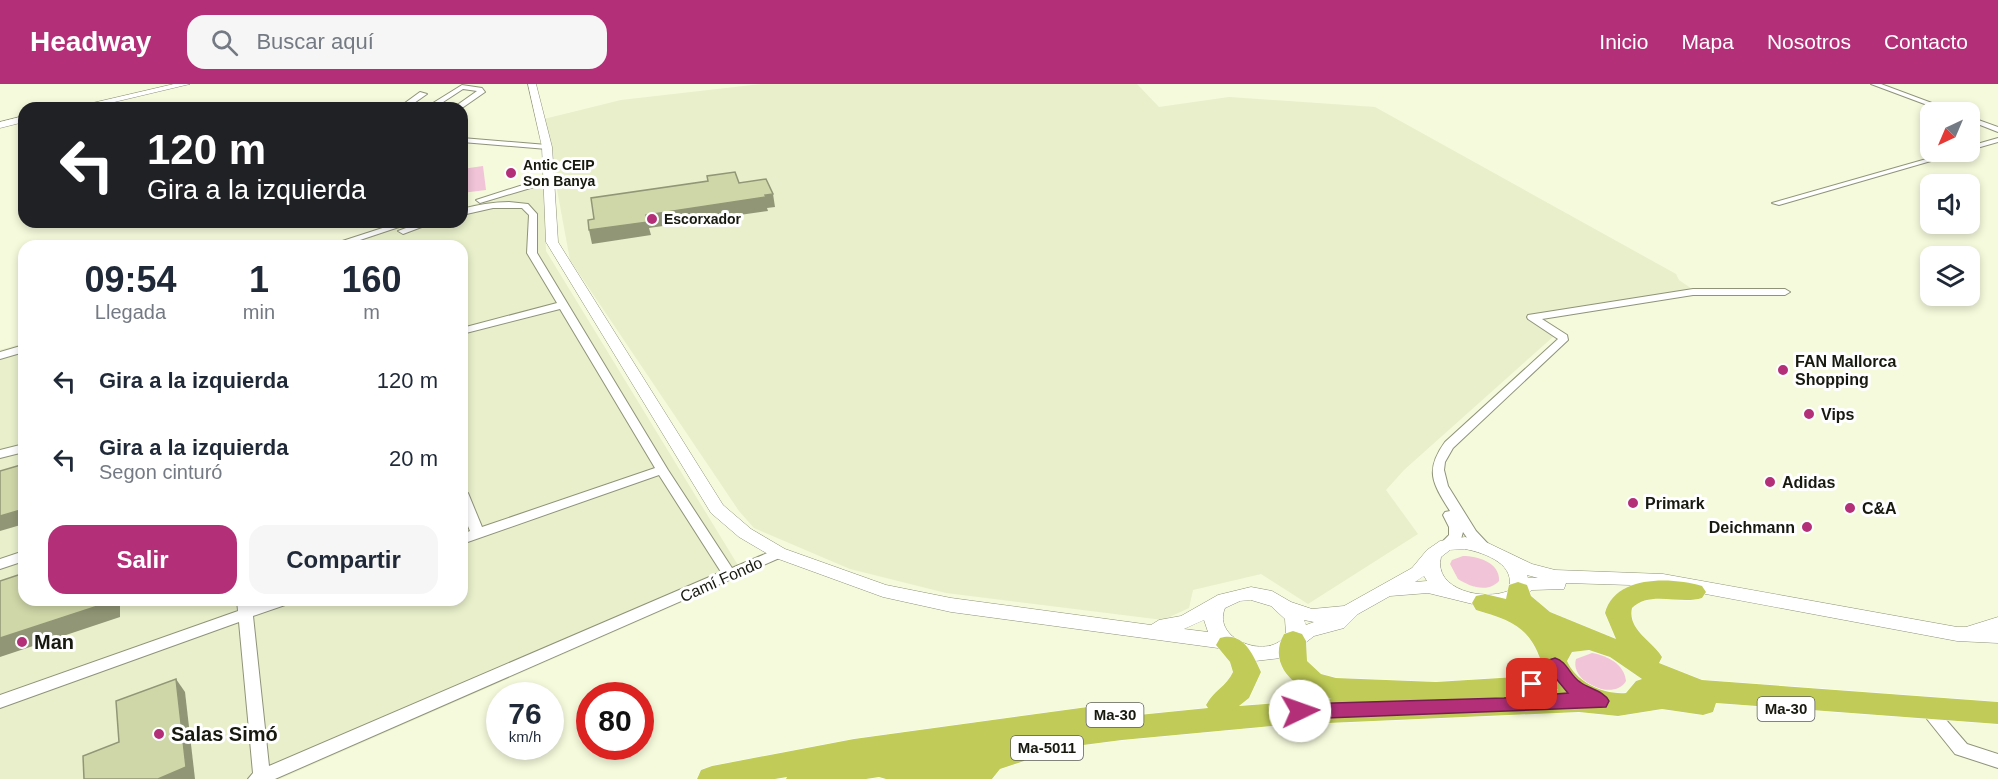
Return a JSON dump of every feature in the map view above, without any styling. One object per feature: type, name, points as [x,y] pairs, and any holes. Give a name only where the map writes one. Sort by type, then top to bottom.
[{"type":"highway","name":"Ma-30","points":[[1518,590],[1518,599],[1536,616],[1559,629],[1612,646],[1637,664],[1666,680],[1701,691],[1835,699],[1998,713]]},
{"type":"highway","points":[[1693,592],[1651,590],[1631,596],[1619,608],[1618,618],[1623,630],[1647,656],[1690,678],[1714,683],[1762,685],[1835,699]]},
{"type":"highway","name":"Ma-30","points":[[1473,600],[1508,609],[1533,625],[1545,639],[1555,662],[1571,686],[1600,701]]},
{"type":"highway","name":"Ma-30","points":[[951,761],[1123,721],[1220,705],[1353,697],[1385,692],[1525,686],[1543,678],[1555,662],[1557,650],[1565,643],[1590,640]]},
{"type":"highway","points":[[1293,641],[1291,651],[1294,663],[1312,682],[1329,688],[1385,692]]},
{"type":"highway","points":[[1220,705],[1239,690],[1247,672],[1241,657],[1229,645]]},
{"type":"highway","points":[[1637,664],[1646,684],[1645,693],[1638,700]]},
{"type":"highway","name":"Ma-30","points":[[712,779],[906,743],[1123,721],[1300,711],[1504,705],[1576,699],[1622,704],[1638,700],[1671,699],[1725,706],[1998,725]]},
{"type":"highway","name":"Ma-5011","points":[[974,779],[984,765],[1002,754],[1077,742],[1123,721]]},
{"type":"highway","points":[[755,779],[925,749],[951,761],[962,779]]},
{"type":"highway","points":[[801,779],[865,767],[951,761]]},
{"type":"highway","points":[[865,767],[898,769],[924,779]]},
{"type":"street","points":[[104,102],[186,84]]},
{"type":"street","name":"Camí Fondo","points":[[532,84],[547,147],[551,179],[552,242],[717,509],[745,533],[779,553]]},
{"type":"street","points":[[1874,84],[1924,102]]},
{"type":"street","points":[[438,102],[462,87],[480,89],[481,92],[466,102]]},
{"type":"street","points":[[411,102],[423,94]]},
{"type":"street","points":[[0,125],[18,120]]},
{"type":"street","points":[[1980,123],[1998,130]]},
{"type":"street","points":[[468,138],[474,141]]},
{"type":"street","points":[[468,140],[547,147]]},
{"type":"street","points":[[1980,145],[1998,140]]},
{"type":"street","points":[[1776,203],[1922,162]]},
{"type":"street","points":[[468,204],[551,179]]},
{"type":"street","points":[[468,210],[486,205],[507,203],[525,206],[533,214],[532,253],[662,470],[730,575]]},
{"type":"street","points":[[352,240],[390,228]]},
{"type":"street","points":[[373,240],[412,228]]},
{"type":"street","points":[[779,553],[858,584],[916,599],[1134,627],[1229,645],[1248,653],[1262,654],[1281,651],[1308,631],[1337,623],[1352,609],[1418,572],[1436,550],[1454,539],[1456,533],[1438,472],[1439,460],[1445,450],[1563,340],[1563,337],[1532,317],[1693,292],[1785,292]]},
{"type":"street","points":[[468,329],[562,305]]},
{"type":"street","points":[[0,348],[18,343]]},
{"type":"street","points":[[0,356],[18,350]]},
{"type":"street","points":[[0,454],[18,450]]},
{"type":"street","points":[[468,537],[662,470]]},
{"type":"street","points":[[1448,500],[1456,509],[1469,535],[1485,548]]},
{"type":"street","points":[[468,509],[477,533]]},
{"type":"street","points":[[1446,545],[1465,543],[1485,548],[1527,569],[1555,576],[1663,580],[1965,635],[1998,636]]},
{"type":"street","name":"Camí Fondo","points":[[260,778],[779,553]]},
{"type":"street","points":[[1431,557],[1431,566],[1438,580],[1473,600]]},
{"type":"street","points":[[0,564],[18,558]]},
{"type":"street","points":[[1505,558],[1519,577],[1518,590]]},
{"type":"street","points":[[1387,590],[1428,587],[1473,600],[1505,600],[1529,584],[1572,585],[1618,582],[1666,586],[1693,592],[1734,594]]},
{"type":"street","points":[[1134,627],[1181,625],[1194,620],[1230,595],[1250,593],[1264,596],[1299,613],[1315,616],[1352,609]]},
{"type":"street","points":[[1220,601],[1214,609],[1213,625],[1229,645]]},
{"type":"street","points":[[1283,605],[1296,622],[1297,632],[1293,641]]},
{"type":"street","points":[[0,702],[245,607],[260,778]]},
{"type":"street","points":[[1965,635],[1998,624]]},
{"type":"street","points":[[1935,719],[1962,749],[1998,761]]},
{"type":"shaded area","points":[[761,84],[1137,84],[1159,107],[1229,97],[1375,107],[1676,274],[1679,280],[1692,289],[1526,316],[1554,336],[1404,470],[1386,490],[1418,534],[1308,604],[1261,574],[1193,590],[1189,608],[1163,620],[946,593],[850,569],[754,528],[739,511],[570,260],[544,119],[621,100]]},
{"type":"shaded area","points":[[483,166],[486,190],[468,192],[468,168]]},
{"type":"shaded area","points":[[544,183],[546,251],[744,575],[501,682],[486,682],[486,688],[280,779],[0,779],[0,350],[18,345],[18,606],[468,606],[468,240],[358,240],[396,228],[468,228],[468,206]]},
{"type":"shaded area","points":[[1463,556],[1487,561],[1496,569],[1499,581],[1495,585],[1484,588],[1458,579],[1450,564],[1452,560]]},
{"type":"shaded area","points":[[1592,653],[1604,656],[1619,665],[1626,681],[1620,687],[1612,690],[1603,689],[1586,682],[1579,675],[1576,659]]},
{"type":"building","points":[[735,172],[739,183],[766,179],[773,194],[765,195],[766,197],[646,215],[648,222],[589,230],[588,220],[594,219],[591,198],[708,181],[707,176]]},
{"type":"building","points":[[18,466],[18,511],[0,516],[0,471]]},
{"type":"building","points":[[18,575],[18,606],[98,606],[0,638],[0,581]]},
{"type":"building","name":"Salas Simó","points":[[176,679],[186,767],[158,779],[84,779],[83,756],[119,742],[116,701]]},
{"type":"place","name":"Antic CEIP Son Banya","points":[[511,173]]},
{"type":"place","name":"Escorxador","points":[[652,219]]},
{"type":"place","name":"FAN Mallorca Shopping","points":[[1783,370]]},
{"type":"place","name":"Vips","points":[[1809,414]]},
{"type":"place","name":"Adidas","points":[[1770,482]]},
{"type":"place","name":"Primark","points":[[1633,503]]},
{"type":"place","name":"C&A","points":[[1850,508]]},
{"type":"place","name":"Deichmann","points":[[1807,527]]},
{"type":"place","name":"Man","points":[[22,642]]},
{"type":"place","name":"Salas Simó","points":[[159,734]]},
{"type":"route","points":[[1300,711],[1504,705],[1576,699],[1600,701],[1584,695],[1571,686],[1565,681],[1555,664],[1543,678],[1532,684]]}]
